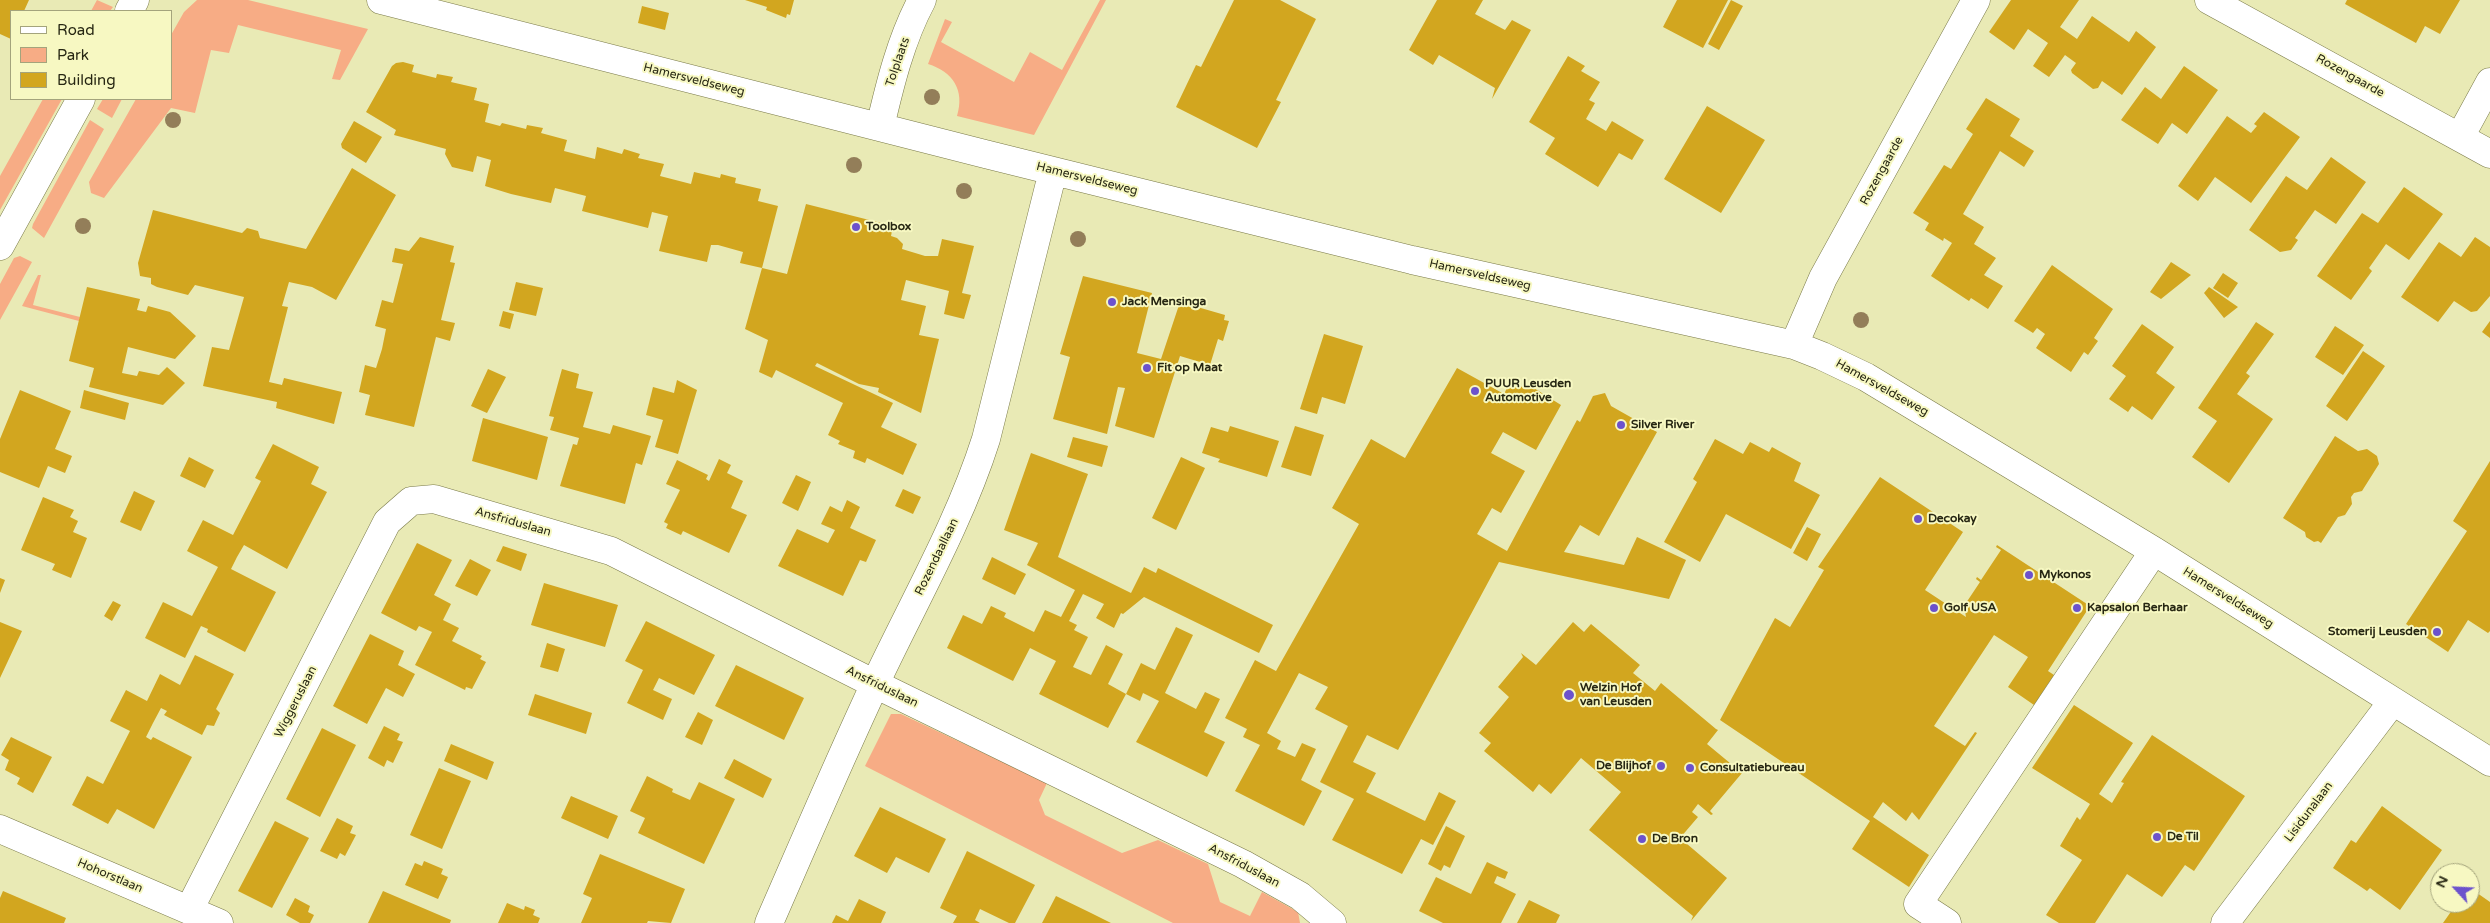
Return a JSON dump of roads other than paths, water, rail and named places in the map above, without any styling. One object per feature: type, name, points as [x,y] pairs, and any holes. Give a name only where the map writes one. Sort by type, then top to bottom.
[{"type":"street","name":"Hamersveldseweg","points":[[380,0],[1412,260],[1794,345],[1866,376],[2154,551],[2490,762]]},
{"type":"street","name":"Tolplaats","points":[[880,127],[891,77],[914,14],[922,0]]},
{"type":"street","name":"Rozengaarde","points":[[1794,345],[1823,278],[1976,0]]},
{"type":"street","name":"Rozengaarde","points":[[2209,0],[2490,154]]},
{"type":"street","points":[[2460,137],[2490,82]]},
{"type":"street","points":[[0,246],[80,100]]},
{"type":"street","name":"Rozendaallaan","points":[[769,923],[875,684],[962,507],[975,473],[986,439],[1053,171]]},
{"type":"street","name":"Ansfriduslaan","points":[[411,501],[434,499],[611,551],[875,684],[1243,864],[1300,896],[1332,923]]},
{"type":"street","name":"Wiggeruslaan","points":[[190,910],[388,522],[411,501]]},
{"type":"street","points":[[1947,923],[1918,904],[2154,551]]},
{"type":"street","name":"Lisidunalaan","points":[[2225,923],[2394,701]]},
{"type":"street","name":"Hohorstlaan","points":[[0,829],[219,923]]},
{"type":"place","name":"Toolbox","points":[[856,227]]},
{"type":"place","name":"Jack Mensinga","points":[[1112,302]]},
{"type":"place","name":"Fit op Maat","points":[[1147,368]]},
{"type":"place","name":"PUUR Leusden Automotive","points":[[1475,391]]},
{"type":"place","name":"Silver River","points":[[1621,425]]},
{"type":"place","name":"Decokay","points":[[1918,519]]},
{"type":"place","name":"Mykonos","points":[[2029,575]]},
{"type":"place","name":"Golf USA","points":[[1934,608]]},
{"type":"place","name":"Kapsalon Berhaar","points":[[2077,608]]},
{"type":"place","name":"Stomerij Leusden","points":[[2437,632]]},
{"type":"place","name":"Welzin Hof van Leusden","points":[[1569,695]]},
{"type":"place","name":"De Blijhof","points":[[1661,766]]},
{"type":"place","name":"Consultatiebureau","points":[[1690,768]]},
{"type":"place","name":"De Til","points":[[2157,837]]},
{"type":"place","name":"De Bron","points":[[1642,839]]}]
